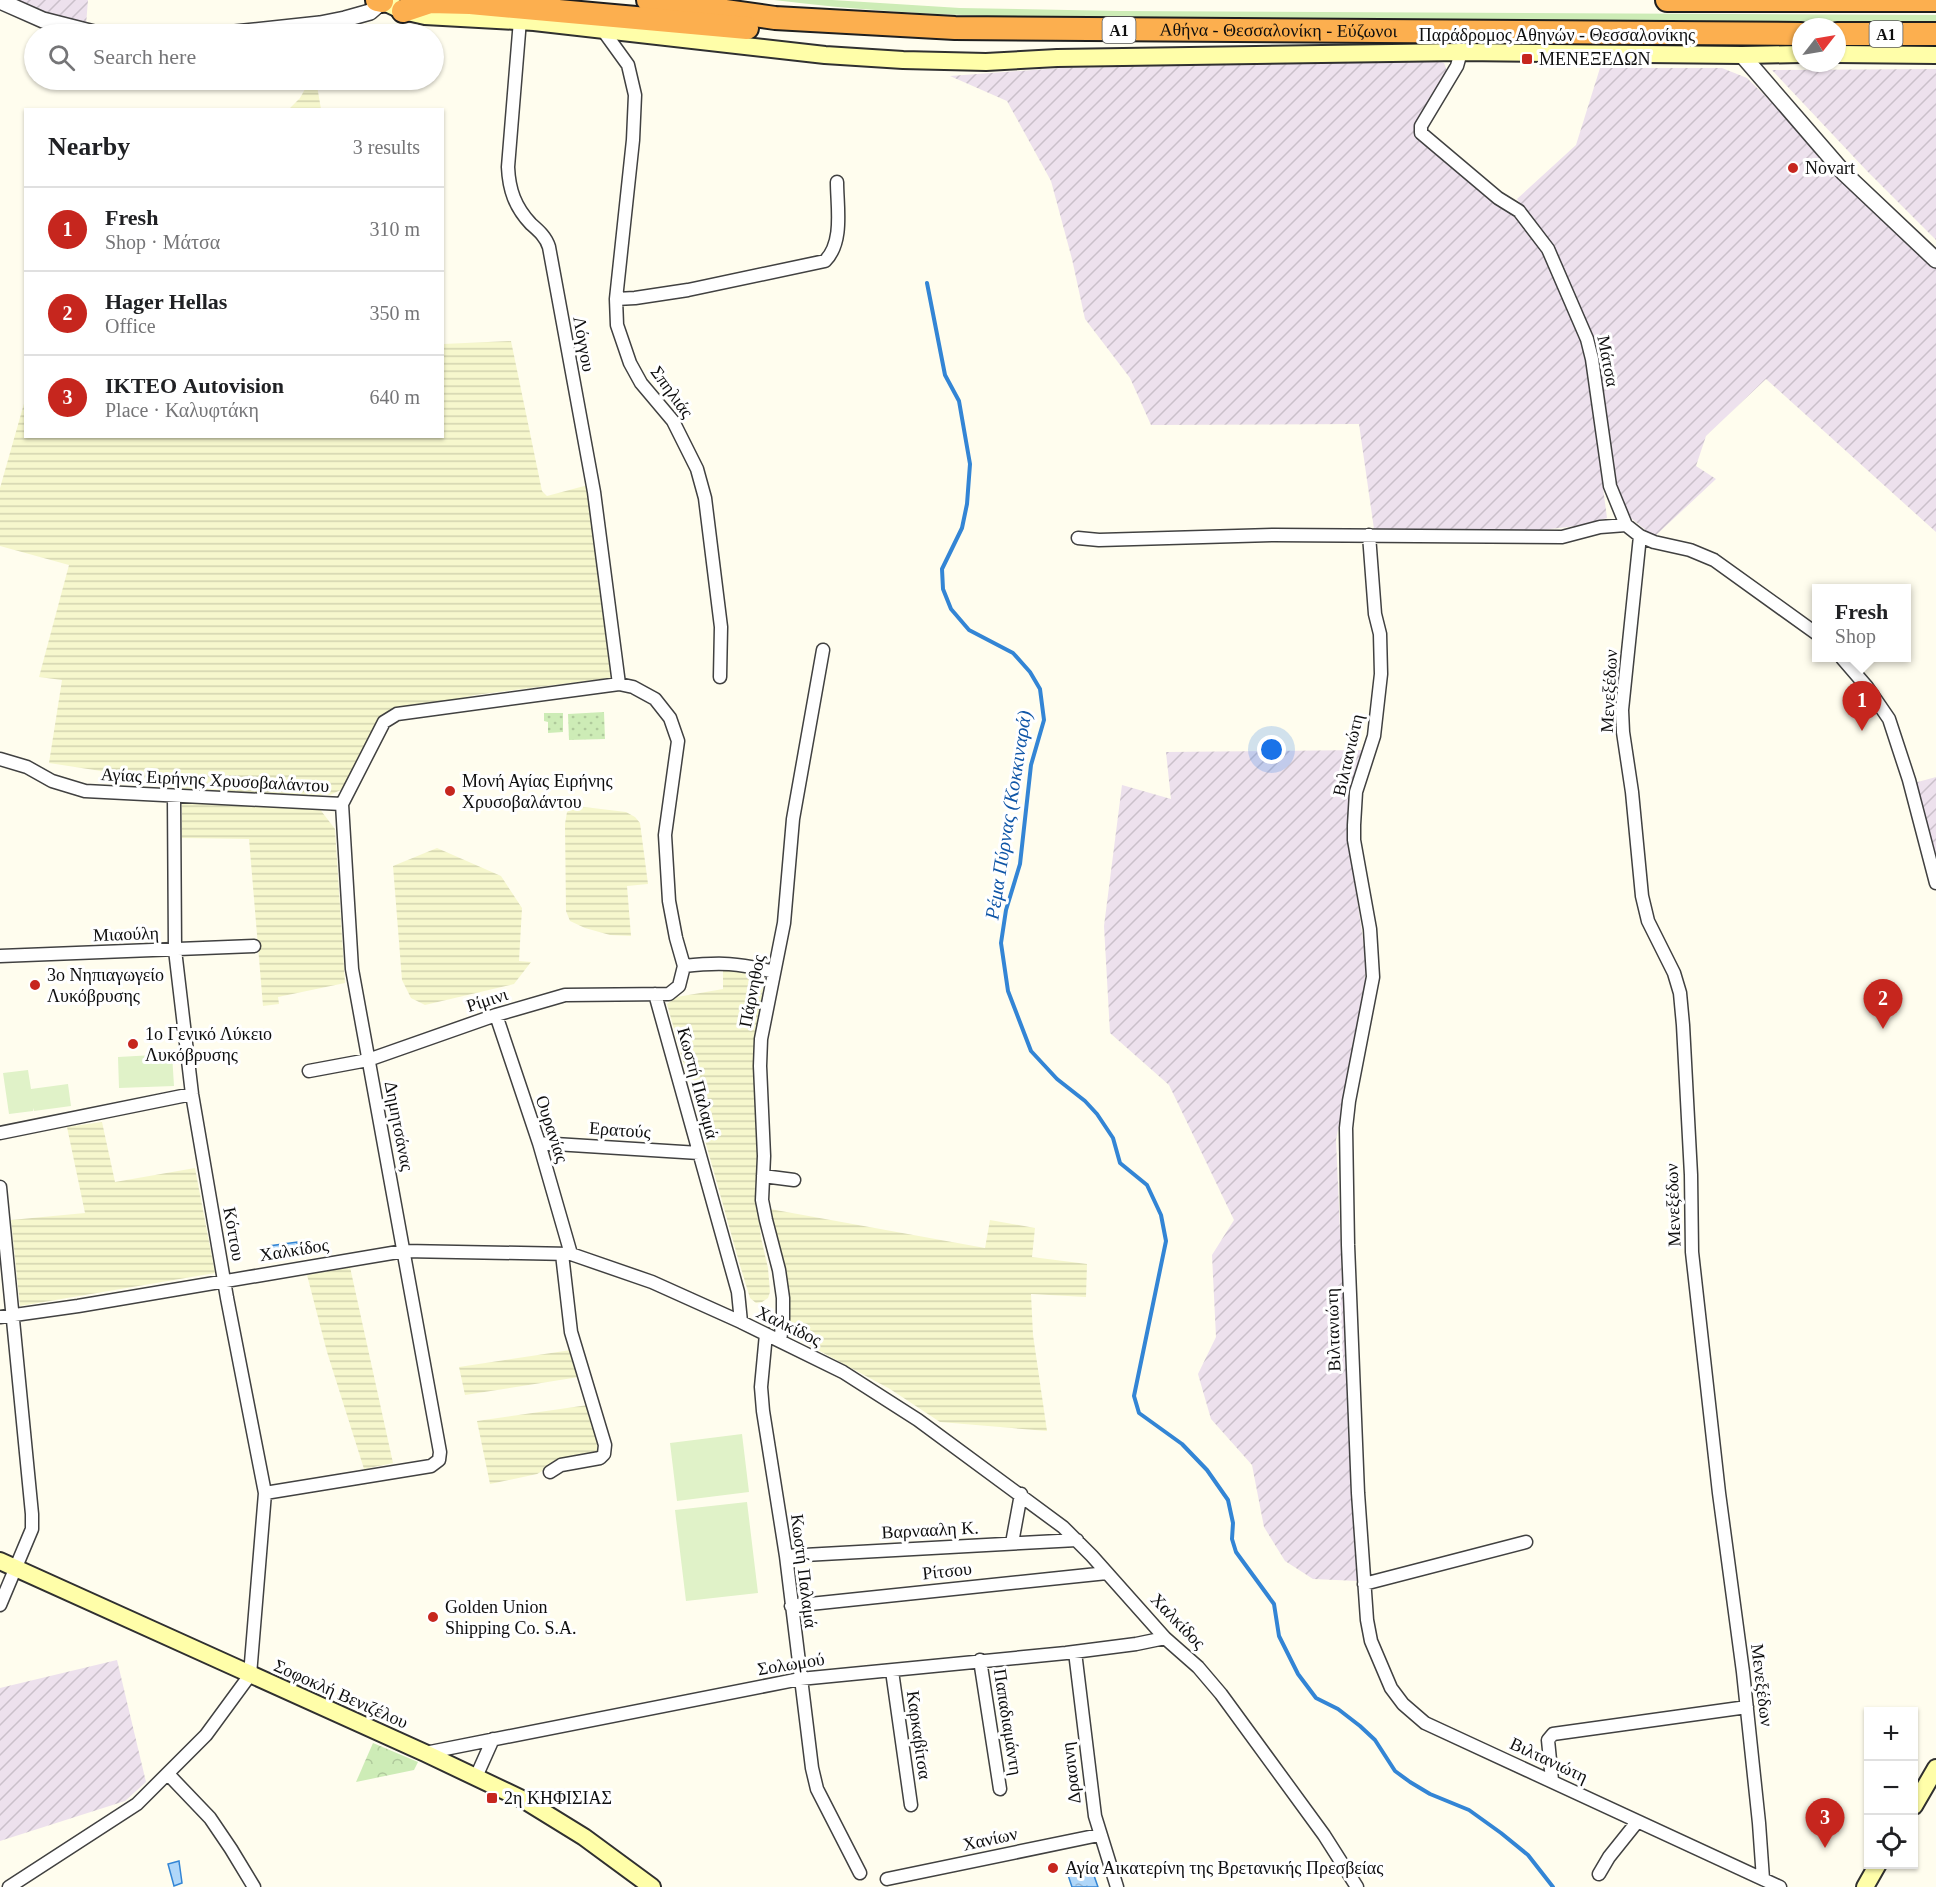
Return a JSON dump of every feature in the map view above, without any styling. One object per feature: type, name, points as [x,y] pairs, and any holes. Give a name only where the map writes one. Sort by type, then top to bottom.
[{"type":"highway","name":"Αθήνα - Θεσσαλονίκη - Εύζωνοι","points":[[648,0],[775,18],[990,29],[1792,34]]},
{"type":"highway","name":"Α1","points":[[1667,0],[1936,0]]},
{"type":"highway","points":[[386,2],[471,3],[694,25],[776,30],[854,30],[886,24]]},
{"type":"highway","name":"Α1","points":[[1846,34],[1936,34]]},
{"type":"main road","name":"Παράδρομος Αθηνών - Θεσσαλονίκης","points":[[386,2],[425,16],[520,21],[825,55],[951,61],[1461,52],[1792,54]]},
{"type":"main road","points":[[1846,54],[1936,55]]},
{"type":"main road","name":"Σοφοκλή Βενιζέλου","points":[[0,1561],[8,1577],[250,1675],[524,1800],[551,1816],[652,1887]]},
{"type":"main road","points":[[1918,1800],[1935,1773]]},
{"type":"main road","points":[[1865,1887],[1875,1869]]},
{"type":"street","points":[[0,1],[43,20],[59,24]]},
{"type":"street","points":[[320,24],[370,12],[386,2]]},
{"type":"street","name":"Λόγγου","points":[[520,21],[508,167],[509,182],[512,197],[519,210],[547,240],[549,247],[594,492],[619,684]]},
{"type":"street","name":"Σπηλιάς","points":[[602,29],[628,64],[635,95],[633,140],[616,299],[618,325],[630,363],[641,384],[673,421],[697,469],[705,498],[721,627],[720,677]]},
{"type":"street","name":"Μάτσα","points":[[1461,52],[1456,66],[1421,126],[1422,134],[1498,198],[1519,211],[1548,249],[1587,339],[1592,359],[1610,486],[1626,525],[1640,536],[1654,542],[1689,550],[1714,560],[1812,630]]},
{"type":"street","points":[[1742,55],[1844,173],[1936,260]]},
{"type":"street","points":[[616,299],[688,290],[825,261],[831,255],[837,242],[837,182]]},
{"type":"street","points":[[1078,538],[1099,540],[1369,535],[1562,537],[1600,526],[1626,525]]},
{"type":"street","name":"Βιλτανιώτη","points":[[1369,535],[1375,614],[1380,634],[1381,674],[1374,736],[1356,792],[1354,840],[1370,929],[1373,977],[1346,1128],[1353,1372],[1364,1584],[1371,1641],[1387,1681],[1403,1704],[1425,1723],[1780,1887]]},
{"type":"street","name":"Μενεξέδων","points":[[1640,536],[1622,710],[1623,732],[1632,792],[1642,896],[1648,921],[1674,973],[1680,993],[1691,1175],[1692,1252],[1724,1536],[1747,1707],[1763,1879]]},
{"type":"street","name":"Πάρνηθος","points":[[780,1341],[783,1298],[779,1270],[762,1200],[761,1039],[784,923],[793,819],[823,650]]},
{"type":"street","points":[[1846,662],[1889,719],[1909,780],[1936,883]]},
{"type":"street","name":"Αγίας Ειρήνης Χρυσοβαλάντου","points":[[0,759],[27,767],[52,781],[85,791],[342,804],[384,722],[393,715],[619,684],[633,687],[655,699],[670,718],[678,741],[665,835],[665,854],[669,901],[684,966],[679,986]]},
{"type":"street","name":"Κόττου","points":[[174,797],[175,950],[192,1094],[224,1280],[265,1493],[250,1675]]},
{"type":"street","name":"Δημητσάνας","points":[[265,1493],[431,1466],[439,1460],[440,1452],[352,969],[342,804]]},
{"type":"street","name":"Μιαούλη","points":[[0,957],[254,946]]},
{"type":"street","points":[[684,966],[743,964],[774,972]]},
{"type":"street","name":"Ρίμινι","points":[[309,1071],[368,1060],[496,1015],[565,995],[669,994],[679,986]]},
{"type":"street","name":"Κωστή Παλαμά","points":[[655,994],[738,1292],[741,1322]]},
{"type":"street","name":"Ουρανίας","points":[[496,1015],[539,1143],[567,1254],[571,1332],[605,1445],[604,1454],[600,1458],[561,1466],[550,1472]]},
{"type":"street","points":[[0,1133],[192,1094]]},
{"type":"street","name":"Ερατούς","points":[[539,1143],[699,1153]]},
{"type":"street","points":[[763,1176],[794,1180]]},
{"type":"street","points":[[0,1187],[32,1514],[32,1529],[8,1577],[0,1605]]},
{"type":"street","name":"Χαλκίδος","points":[[0,1317],[404,1251],[567,1254],[652,1282],[843,1372],[918,1420],[1049,1515],[1077,1540],[1165,1638],[1198,1667],[1221,1694],[1324,1835],[1357,1887]]},
{"type":"street","name":"Κωστή Παλαμά","points":[[766,1334],[761,1387],[786,1557],[812,1768],[817,1789],[860,1874]]},
{"type":"street","points":[[1012,1543],[1021,1494]]},
{"type":"street","name":"Βαρνααλη Κ.","points":[[786,1557],[1077,1540]]},
{"type":"street","points":[[1364,1584],[1526,1542]]},
{"type":"street","name":"Ρίτσου","points":[[791,1606],[1107,1573]]},
{"type":"street","name":"Σολωμού","points":[[425,1753],[800,1679],[1075,1652],[1165,1638]]},
{"type":"street","name":"Δρασινη","points":[[1075,1652],[1095,1816],[1099,1835],[1118,1887]]},
{"type":"street","name":"Παπαδιαμάντη","points":[[980,1660],[1000,1789]]},
{"type":"street","name":"Καρκαβίτσα","points":[[892,1671],[911,1804]]},
{"type":"street","points":[[9,1887],[126,1813],[168,1774],[219,1720],[250,1675]]},
{"type":"street","points":[[1552,1780],[1548,1740],[1553,1734],[1747,1707]]},
{"type":"street","points":[[476,1777],[493,1739]]},
{"type":"street","points":[[168,1774],[210,1818],[254,1887]]},
{"type":"street","points":[[1599,1874],[1609,1857],[1637,1822]]},
{"type":"street","name":"Χανίων","points":[[887,1879],[1099,1835]]},
{"type":"shaded area","points":[[14,0],[88,0],[86,24],[35,11]]},
{"type":"shaded area","points":[[1437,61],[1444,63],[1446,74],[1417,122],[1415,134],[1417,139],[1498,204],[1516,212],[1545,252],[1575,319],[1585,352],[1607,518],[1577,526],[1541,530],[1374,529],[1359,424],[1151,425],[1130,378],[1085,319],[1051,181],[1007,101],[950,76],[1061,68]]},
{"type":"shaded area","points":[[1600,68],[1722,68],[1747,78],[1936,266],[1936,532],[1766,379],[1706,436],[1696,466],[1716,479],[1654,537],[1631,518],[1617,490],[1603,387],[1593,342],[1549,241],[1517,199],[1576,145]]},
{"type":"shaded area","points":[[1936,69],[1936,240],[1772,70],[1846,72],[1846,70]]},
{"type":"shaded area","points":[[1362,750],[1348,795],[1350,850],[1366,960],[1365,985],[1336,1140],[1359,1581],[1313,1579],[1285,1561],[1264,1527],[1252,1465],[1211,1419],[1198,1374],[1216,1337],[1212,1255],[1234,1220],[1169,1085],[1110,1033],[1104,926],[1122,785],[1171,799],[1166,752]]},
{"type":"shaded area","points":[[1936,777],[1936,859],[1914,783]]},
{"type":"shaded area","points":[[117,1660],[146,1782],[125,1801],[0,1841],[0,1688]]},
{"type":"green space","points":[[774,0],[832,0],[960,8],[1120,11],[1936,15],[1936,22],[1846,22],[1846,18],[1792,18],[1792,21],[1146,19],[959,15],[836,7]]},
{"type":"green space","points":[[304,90],[318,90],[321,108],[290,108]]},
{"type":"green space","points":[[511,341],[542,491],[547,496],[588,485],[614,673],[610,678],[394,708],[384,715],[345,788],[330,795],[183,793],[179,783],[49,763],[62,680],[39,677],[69,565],[0,546],[0,488],[24,404],[24,438],[444,438],[444,344]]},
{"type":"green space","points":[[604,712],[605,739],[569,740],[568,714]]},
{"type":"green space","points":[[544,713],[563,713],[563,732],[548,733],[548,722],[544,721]]},
{"type":"green space","points":[[182,802],[319,808],[335,829],[345,983],[278,997],[279,1004],[263,1006],[249,839],[182,838]]},
{"type":"green space","points":[[576,806],[626,812],[640,823],[648,884],[627,886],[631,936],[610,935],[570,921],[566,911],[565,824],[567,812]]},
{"type":"green space","points":[[437,848],[501,876],[522,908],[519,961],[531,962],[514,984],[425,1005],[411,998],[402,980],[393,866]]},
{"type":"green space","points":[[727,969],[754,973],[763,989],[756,1050],[755,1091],[759,1152],[756,1192],[770,1292],[768,1298],[756,1303],[750,1298],[739,1262],[667,1004],[677,997],[723,989],[723,971]]},
{"type":"green space","points":[[172,1054],[174,1086],[119,1088],[118,1057]]},
{"type":"green space","points":[[28,1070],[31,1089],[68,1084],[71,1106],[34,1111],[34,1108],[33,1111],[9,1114],[3,1073]]},
{"type":"green space","points":[[102,1122],[115,1182],[195,1168],[215,1273],[20,1306],[11,1220],[85,1213],[67,1127]]},
{"type":"green space","points":[[770,1209],[985,1248],[990,1220],[1035,1228],[1032,1257],[1087,1264],[1086,1297],[1031,1294],[1033,1335],[1047,1431],[940,1422],[890,1389],[790,1335],[790,1303],[785,1268]]},
{"type":"green space","points":[[350,1267],[393,1463],[364,1469],[327,1352],[307,1275]]},
{"type":"green space","points":[[571,1350],[579,1377],[465,1395],[459,1367]]},
{"type":"green space","points":[[588,1405],[598,1442],[598,1452],[556,1463],[537,1474],[490,1484],[477,1421]]},
{"type":"green space","points":[[742,1434],[749,1492],[677,1501],[670,1443]]},
{"type":"green space","points":[[747,1502],[758,1593],[686,1601],[675,1510]]},
{"type":"green space","points":[[373,1743],[418,1762],[414,1770],[356,1782]]},
{"type":"water","points":[[297,1242],[299,1254],[271,1258],[269,1246]]},
{"type":"water","points":[[179,1861],[182,1883],[174,1886],[168,1864]]},
{"type":"water","points":[[1090,1864],[1098,1887],[1072,1887],[1067,1872]]},
{"type":"waterway","name":"Ρέμα Πύρνας (Κοκκιναρά)","points":[[927,283],[945,375],[959,401],[970,464],[967,504],[962,528],[942,569],[943,589],[951,609],[969,630],[1013,653],[1030,672],[1040,689],[1044,720],[1031,765],[1020,864],[1006,910],[1001,943],[1008,991],[1031,1051],[1057,1079],[1085,1101],[1097,1114],[1113,1138],[1120,1163],[1147,1185],[1161,1215],[1166,1241],[1134,1396],[1139,1413],[1182,1444],[1207,1470],[1228,1500],[1233,1523],[1232,1539],[1236,1552],[1274,1604],[1279,1636],[1298,1674],[1316,1698],[1338,1709],[1360,1726],[1375,1740],[1395,1771],[1410,1782],[1430,1794],[1469,1810],[1501,1833],[1528,1855],[1553,1887]]},
{"type":"place","name":"ΜΕΝΕΞΕΔΩΝ","points":[[1527,59]]},
{"type":"place","name":"Novart","points":[[1793,168]]},
{"type":"place","name":"Fresh","points":[[1862,731]]},
{"type":"place","name":"Μονή Αγίας Ειρήνης Χρυσοβαλάντου","points":[[450,791]]},
{"type":"place","name":"3ο Νηπιαγωγείο Λυκόβρυσης","points":[[35,985]]},
{"type":"place","name":"Hager Hellas","points":[[1883,1029]]},
{"type":"place","name":"1ο Γενικό Λύκειο Λυκόβρυσης","points":[[133,1044]]},
{"type":"place","name":"Golden Union Shipping Co. S.A.","points":[[433,1617]]},
{"type":"place","name":"2η ΚΗΦΙΣΙΑΣ","points":[[492,1798]]},
{"type":"place","name":"ΙΚΤΕΟ Autovision","points":[[1825,1848]]},
{"type":"place","name":"Αγία Αικατερίνη της Βρετανικής Πρεσβείας","points":[[1053,1868]]}]
